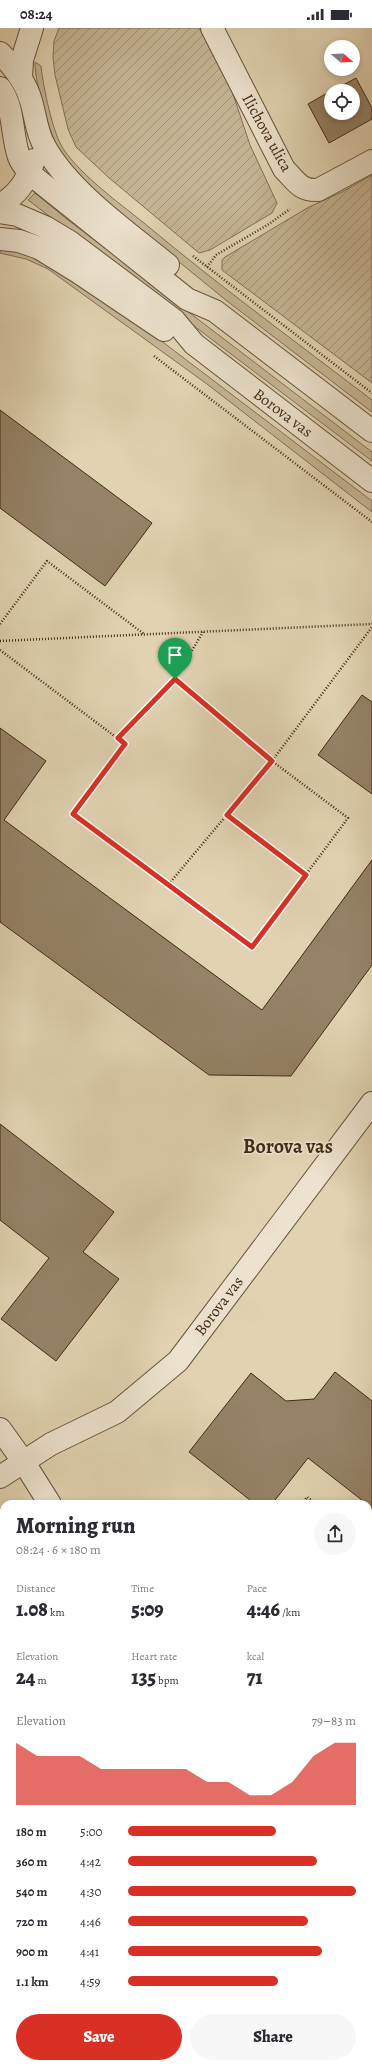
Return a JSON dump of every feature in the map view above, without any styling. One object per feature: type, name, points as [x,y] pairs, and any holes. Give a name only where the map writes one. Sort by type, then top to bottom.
[{"type":"street","points":[[21,78],[22,60],[32,28]]},
{"type":"street","name":"Ilichova ulica","points":[[212,28],[284,169],[302,188],[308,191],[318,190]]},
{"type":"street","points":[[0,53],[21,78],[31,100],[37,131],[36,153],[23,186],[0,205]]},
{"type":"street","points":[[0,88],[12,114],[19,158],[29,173],[187,299],[215,311],[372,431]]},
{"type":"street","points":[[37,131],[45,148],[75,185],[132,235],[198,289],[215,311]]},
{"type":"street","points":[[318,190],[372,161]]},
{"type":"street","points":[[0,212],[17,214],[45,227],[70,242],[174,320],[194,344]]},
{"type":"street","points":[[0,238],[19,241],[39,248],[78,272],[166,331],[194,344]]},
{"type":"street","name":"Borova vas","points":[[194,344],[372,481]]},
{"type":"street","name":"Borova vas","points":[[0,1477],[51,1444],[117,1412],[178,1361],[372,1103]]},
{"type":"street","points":[[0,1429],[23,1461],[47,1500]]},
{"type":"path","points":[[207,267],[216,255],[269,224],[318,190]]},
{"type":"path","points":[[190,253],[372,393]]},
{"type":"path","points":[[151,354],[372,522]]},
{"type":"path","points":[[0,624],[47,561],[144,634]]},
{"type":"path","points":[[0,640],[372,626]]},
{"type":"path","points":[[168,885],[272,761],[372,626]]},
{"type":"path","points":[[118,738],[175,679],[204,632]]},
{"type":"path","points":[[0,650],[125,744],[73,814],[252,947],[348,818],[272,761],[175,679]]},
{"type":"path","points":[[227,815],[306,875]]},
{"type":"shaded area","points":[[59,28],[199,28],[231,88],[250,145],[277,203],[272,213],[210,250],[199,253],[108,177],[76,147],[68,129],[55,75],[53,57],[54,41]]},
{"type":"shaded area","points":[[35,62],[41,66],[49,110],[60,143],[81,170],[112,198],[200,269],[372,400],[372,412],[227,301],[86,186],[63,157],[54,139],[46,117],[39,89]]},
{"type":"shaded area","points":[[372,175],[372,383],[222,270],[222,260],[309,207],[342,192]]},
{"type":"shaded area","points":[[35,193],[68,220],[372,452],[372,461],[28,200]]},
{"type":"shaded area","points":[[0,248],[18,248],[88,289],[164,343],[372,501],[372,512],[207,384],[48,269],[26,259],[0,253]]},
{"type":"building","points":[[356,78],[359,84],[345,84]]},
{"type":"building","points":[[360,86],[372,108],[372,119],[329,143],[308,104],[324,95],[324,120],[360,120]]},
{"type":"building","points":[[0,410],[152,523],[105,586],[0,508]]},
{"type":"building","points":[[362,695],[372,702],[372,794],[318,755]]},
{"type":"building","points":[[0,728],[46,761],[4,820],[262,1010],[372,860],[372,965],[291,1076],[209,1075],[0,922]]},
{"type":"building","points":[[0,1124],[114,1212],[83,1252],[119,1279],[56,1361],[1,1319],[49,1258],[0,1220]]},
{"type":"building","points":[[335,1372],[372,1401],[372,1500],[362,1500],[308,1458],[275,1500],[250,1500],[189,1452],[251,1373],[286,1401],[314,1399]]},
{"type":"district","name":"Borova vas","points":[[288,1146]]},
{"type":"route","points":[[175,679],[272,761],[227,815],[306,875],[252,947],[73,814],[125,744],[118,738],[175,679]]}]
